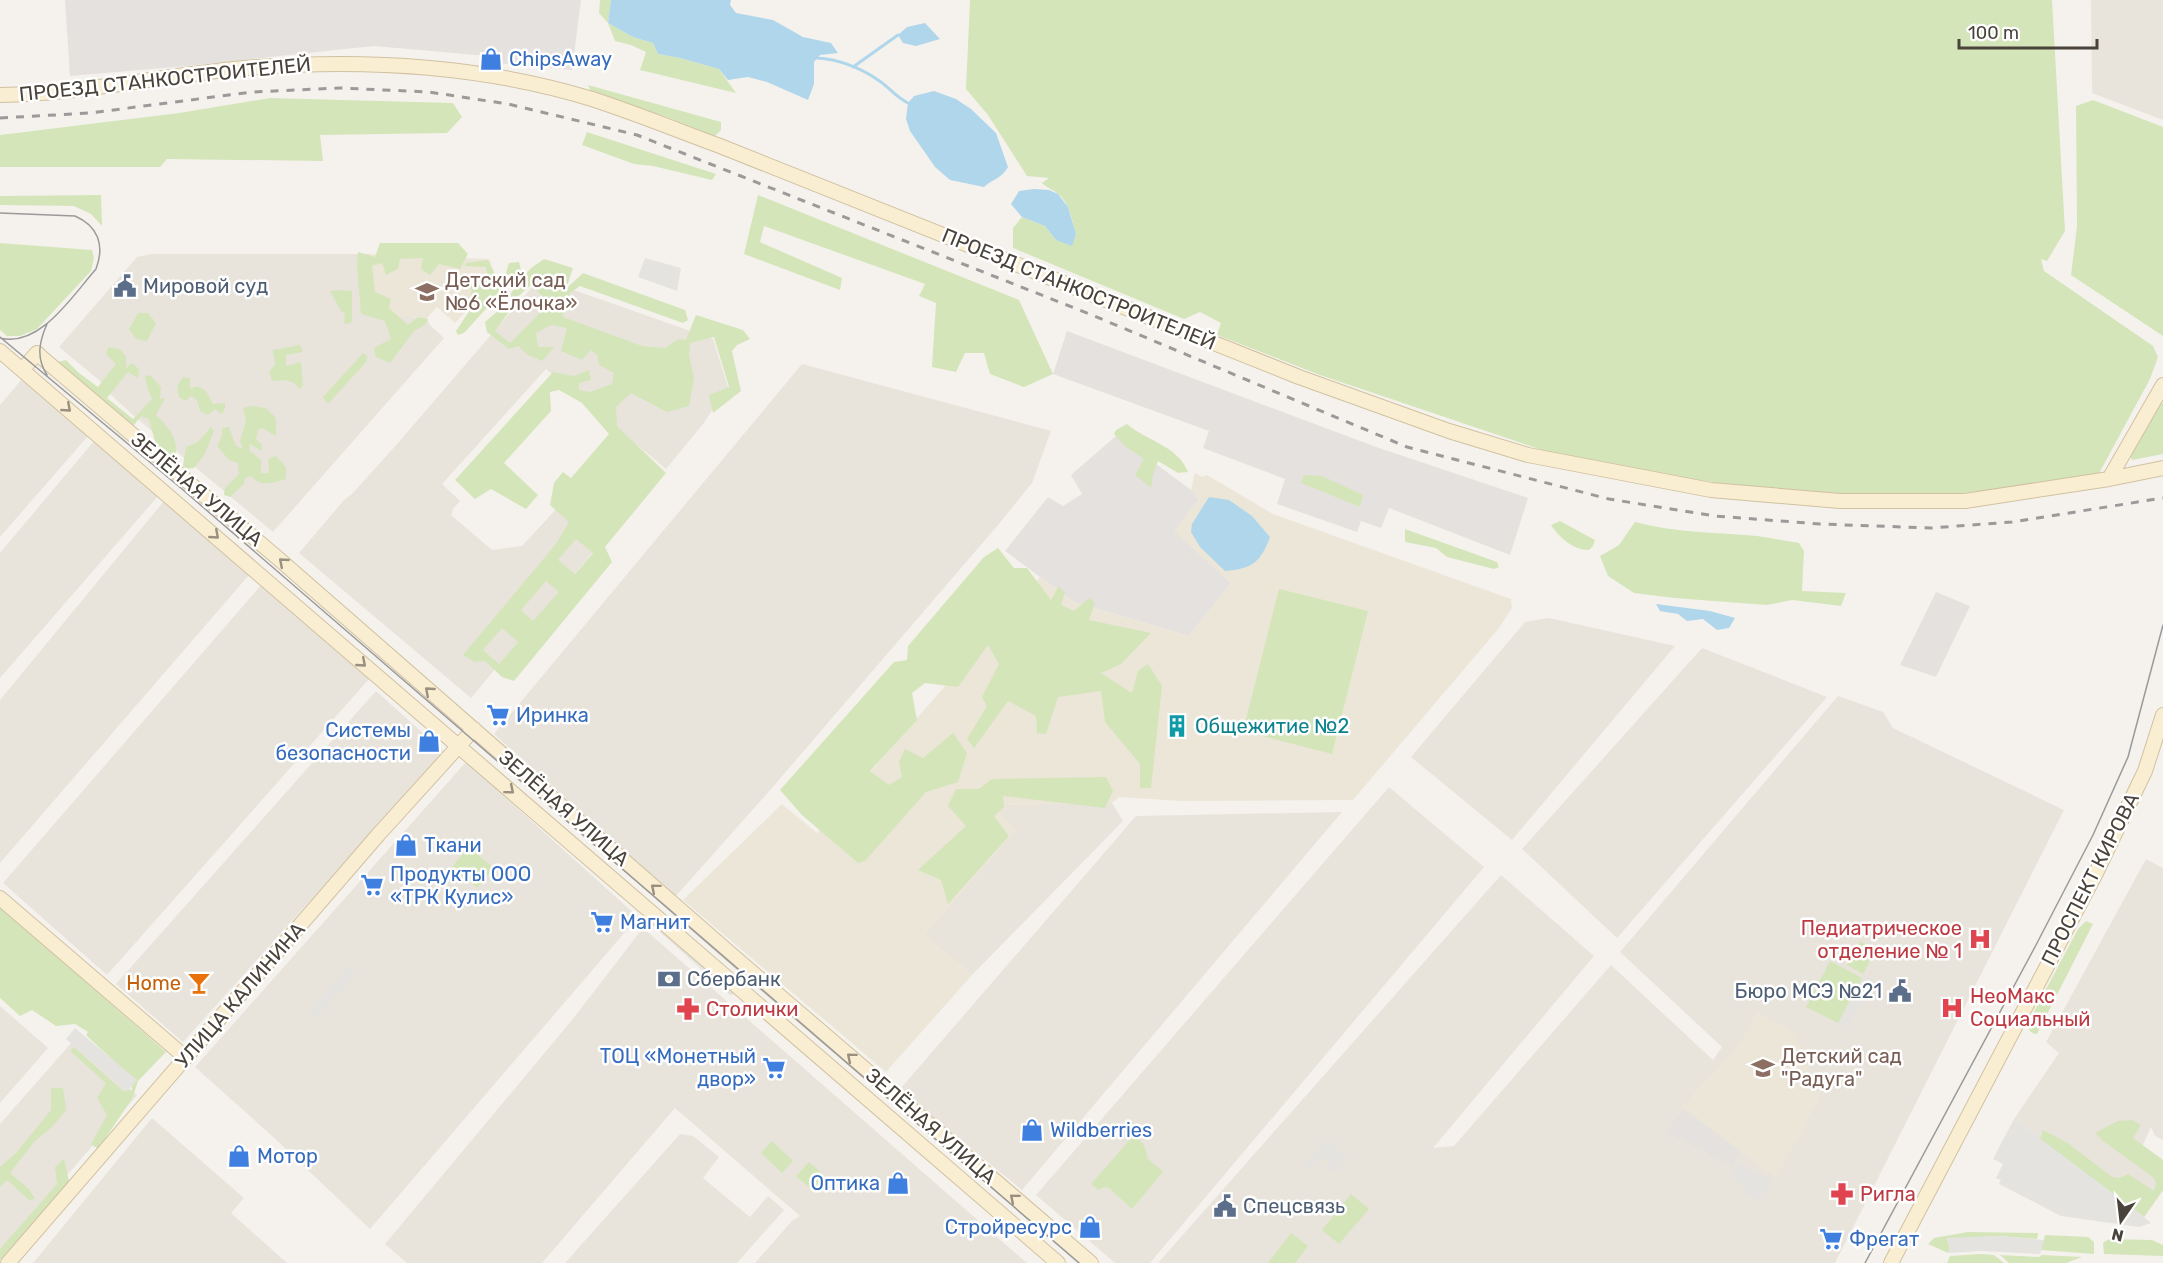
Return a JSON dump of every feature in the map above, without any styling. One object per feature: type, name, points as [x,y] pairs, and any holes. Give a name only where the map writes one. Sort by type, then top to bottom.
[{"type":"street","name":"ПРОЕЗД СТАНКОСТРОИТЕЛЕЙ","points":[[0,95],[58,92],[245,68],[310,64],[390,65],[481,75],[582,96],[627,111],[1309,381],[1449,431],[1528,455],[1711,490],[1840,501],[1965,501],[2109,479],[2163,468]]},
{"type":"street","name":"ЗЕЛЁНАЯ УЛИЦА","points":[[0,351],[1058,1263]]},
{"type":"street","name":"ЗЕЛЁНАЯ УЛИЦА","points":[[22,370],[37,353],[280,560],[732,956],[1091,1263]]},
{"type":"street","points":[[2109,479],[2163,387]]},
{"type":"street","name":"ПРОСПЕКТ КИРОВА","points":[[1891,1263],[2101,863],[2145,771],[2163,715]]},
{"type":"street","name":"УЛИЦА КАЛИНИНА","points":[[8,1263],[474,729]]},
{"type":"street","points":[[0,898],[185,1058]]},
{"type":"shaded area","points":[[65,0],[581,0],[572,70],[487,62],[487,56],[374,46],[70,76]]},
{"type":"shaded area","points":[[2091,0],[2163,0],[2163,120],[2092,93]]},
{"type":"shaded area","points":[[151,254],[369,254],[370,315],[427,318],[430,325],[444,338],[273,532],[133,415],[111,395],[99,380],[59,347],[137,257]]},
{"type":"shaded area","name":"Детский сад №6 «Ёлочка»","points":[[369,254],[489,259],[497,278],[455,323],[437,307],[427,318],[370,315]]},
{"type":"shaded area","points":[[645,258],[681,268],[677,291],[638,277]]},
{"type":"shaded area","points":[[540,278],[713,339],[728,387],[703,424],[666,469],[546,369],[442,484],[460,501],[452,510],[451,515],[492,550],[522,546],[560,505],[593,552],[471,698],[299,553],[344,500],[398,443]]},
{"type":"shaded area","points":[[1067,331],[1379,448],[1528,498],[1510,555],[1389,508],[1381,528],[1361,521],[1357,532],[1277,504],[1285,479],[1203,448],[1209,431],[1053,374]]},
{"type":"shaded area","points":[[802,364],[1051,431],[1032,483],[765,796],[675,897],[494,734]]},
{"type":"shaded area","points":[[22,379],[88,436],[0,537],[0,405]]},
{"type":"shaded area","points":[[1117,435],[1191,490],[1199,499],[1175,531],[1231,583],[1189,636],[1074,602],[1005,551],[1048,497],[1063,506],[1082,494],[1071,475]]},
{"type":"shaded area","points":[[94,441],[159,495],[0,678],[0,553]]},
{"type":"shaded area","points":[[1195,473],[1202,477],[1207,475],[1273,514],[1511,599],[1512,608],[1499,628],[1353,800],[1181,801],[1119,797],[1112,803],[994,805],[1015,830],[924,935],[972,975],[886,1072],[683,900],[782,804],[817,833],[1040,577],[1074,602],[1189,636],[1231,583],[1174,531],[1199,499],[1191,490]]},
{"type":"shaded area","points":[[164,501],[249,575],[0,863],[0,700]]},
{"type":"shaded area","points":[[262,584],[369,679],[107,975],[3,883]]},
{"type":"shaded area","points":[[1936,592],[1970,606],[1936,677],[1900,665]]},
{"type":"shaded area","points":[[1549,618],[1675,646],[1512,840],[1411,757],[1525,622]]},
{"type":"shaded area","points":[[1702,648],[1827,697],[1617,938],[1522,849]]},
{"type":"shaded area","points":[[376,691],[444,752],[183,1042],[116,984]]},
{"type":"shaded area","points":[[1838,696],[1883,712],[1893,728],[2064,810],[1835,1263],[1158,1263],[1501,875],[1594,956],[1433,1148],[1454,1146],[1611,965],[1713,1060],[1722,1047],[1620,952]]},
{"type":"shaded area","points":[[466,762],[638,917],[370,1229],[195,1067]]},
{"type":"shaded area","points":[[1389,787],[1484,867],[1150,1263],[1115,1263],[1036,1195]]},
{"type":"shaded area","points":[[1112,803],[1123,821],[972,975],[924,935],[1015,830],[993,805]]},
{"type":"shaded area","points":[[1342,812],[1022,1190],[936,1120],[901,1088],[1136,816]]},
{"type":"shaded area","points":[[2146,859],[2163,868],[2163,1140],[2155,1136],[2151,1127],[2141,1149],[2163,1190],[2144,1217],[2014,1119],[2059,1053],[2046,1042]]},
{"type":"shaded area","points":[[654,918],[739,993],[730,995],[650,923]]},
{"type":"shaded area","points":[[643,928],[1027,1263],[755,1263],[792,1221],[800,1216],[675,1108],[542,1263],[407,1263],[385,1244],[572,1020]]},
{"type":"shaded area","points":[[349,967],[356,973],[316,1017],[309,1011]]},
{"type":"shaded area","points":[[1864,975],[1873,979],[1848,1028],[1839,1023]]},
{"type":"shaded area","points":[[0,1006],[48,1048],[0,1103]]},
{"type":"shaded area","name":"Детский сад \"Радуга\"","points":[[1757,1012],[1794,1031],[1820,1096],[1776,1178],[1682,1107],[1743,1040]]},
{"type":"shaded area","points":[[75,1028],[137,1080],[128,1091],[66,1039]]},
{"type":"shaded area","points":[[73,1041],[137,1095],[0,1252],[0,1124]]},
{"type":"shaded area","points":[[1684,1109],[1740,1151],[1733,1167],[1666,1132]]},
{"type":"shaded area","points":[[152,1118],[244,1198],[231,1213],[287,1263],[33,1263]]},
{"type":"shaded area","points":[[2014,1119],[2151,1223],[2139,1227],[2061,1216],[1999,1184],[2001,1180],[1996,1178],[2003,1164],[1993,1159]]},
{"type":"shaded area","points":[[680,1134],[693,1136],[719,1157],[703,1178],[750,1217],[768,1196],[784,1210],[737,1263],[565,1263]]},
{"type":"shaded area","points":[[1328,1139],[1348,1157],[1333,1173],[1325,1166],[1329,1162],[1323,1157],[1314,1166],[1306,1168],[1303,1166]]},
{"type":"shaded area","points":[[1738,1162],[1771,1180],[1759,1202],[1742,1194],[1746,1186],[1731,1177]]},
{"type":"shaded area","points":[[1999,1236],[2044,1240],[2040,1254],[1981,1251],[1948,1253],[1950,1248],[1947,1238]]},
{"type":"green space","points":[[600,0],[611,0],[608,23],[599,13]]},
{"type":"green space","points":[[970,0],[2052,0],[2065,231],[2047,261],[2041,259],[2044,271],[2153,346],[2158,357],[2150,379],[2096,479],[1942,495],[1834,495],[1733,485],[1632,470],[1548,452],[1320,375],[1217,335],[1221,323],[1200,312],[1184,319],[1013,248],[1013,228],[1022,217],[1045,226],[1056,240],[1076,234],[1065,202],[1056,192],[1042,183],[1049,178],[1027,176],[988,115],[966,89]]},
{"type":"green space","points":[[608,23],[633,37],[653,43],[658,54],[719,69],[736,93],[640,70],[646,52],[615,41]]},
{"type":"green space","points":[[588,85],[721,122],[721,130],[715,136],[662,115],[591,92]]},
{"type":"green space","points":[[270,98],[453,103],[462,117],[447,133],[320,135],[323,161],[167,159],[160,167],[0,167],[0,135],[179,113]]},
{"type":"green space","points":[[2093,100],[2163,127],[2163,336],[2071,275],[2077,226],[2076,106]]},
{"type":"green space","points":[[587,132],[716,174],[712,180],[653,166],[634,164],[582,145]]},
{"type":"green space","points":[[101,195],[102,226],[91,214],[74,206],[0,205],[0,196]]},
{"type":"green space","points":[[758,195],[1019,300],[1053,374],[1024,387],[990,374],[984,353],[965,353],[956,372],[932,367],[936,303],[919,296],[925,284],[764,226],[760,242],[842,278],[840,290],[744,254]]},
{"type":"green space","points":[[0,243],[92,250],[94,258],[91,271],[37,329],[20,336],[7,336],[0,330]]},
{"type":"green space","points":[[380,243],[458,243],[468,254],[460,269],[439,264],[430,275],[421,269],[423,258],[400,259],[398,269],[386,275],[382,263],[372,266],[375,292],[391,299],[389,308],[408,325],[418,317],[428,319],[425,325],[414,331],[390,363],[376,357],[374,348],[391,339],[385,321],[361,314],[358,252],[375,257]]},
{"type":"green space","points":[[544,259],[573,268],[566,289],[583,273],[685,310],[688,320],[683,323],[580,286],[570,293],[563,317],[642,346],[665,348],[678,339],[686,340],[696,315],[743,330],[750,339],[737,345],[732,351],[741,391],[713,413],[709,395],[729,387],[714,337],[690,343],[689,355],[694,378],[689,406],[667,412],[631,393],[616,407],[617,426],[666,473],[605,547],[612,562],[514,681],[502,677],[485,661],[475,662],[463,655],[556,544],[569,522],[550,505],[554,483],[563,472],[571,478],[609,434],[582,403],[559,390],[550,392],[551,411],[504,463],[538,495],[526,509],[491,489],[475,499],[455,480],[553,372],[574,376],[589,370],[591,380],[579,383],[579,390],[590,392],[612,384],[614,373],[599,365],[597,355],[591,350],[582,360],[561,351],[567,328],[551,325],[536,333],[538,347],[554,347],[542,361],[528,355],[518,346],[509,349],[487,332],[485,322],[505,305],[509,312],[495,331],[510,343],[550,303],[531,285],[513,301],[508,297],[531,268]],"holes":[[[576,539],[593,553],[575,574],[558,560]],[[546,581],[559,592],[533,621],[521,610]],[[502,628],[518,642],[499,664],[483,650]]]},
{"type":"green space","points":[[488,260],[495,276],[495,287],[503,282],[509,263],[519,262],[521,270],[464,333],[458,335],[456,331],[472,307],[469,300],[472,290],[467,285],[475,277],[483,282],[488,279],[486,267],[465,266],[466,263]]},
{"type":"green space","points":[[330,291],[352,291],[352,321],[349,324],[344,323],[345,314]]},
{"type":"green space","points":[[138,313],[148,313],[156,323],[147,341],[136,339],[129,329]]},
{"type":"green space","points":[[300,345],[303,352],[286,355],[286,366],[301,362],[303,386],[299,389],[290,381],[272,381],[269,372],[275,364],[273,350]]},
{"type":"green space","points":[[108,347],[120,349],[126,357],[126,368],[132,363],[139,369],[138,378],[128,372],[107,398],[133,419],[152,399],[145,376],[150,375],[161,387],[160,399],[165,398],[156,415],[170,431],[175,443],[175,456],[172,464],[167,463],[165,449],[157,449],[149,419],[141,416],[134,425],[122,423],[51,364],[66,360],[98,387],[116,364],[106,354]]},
{"type":"green space","points":[[363,353],[367,356],[367,361],[328,404],[323,397]]},
{"type":"green space","points":[[183,377],[190,378],[190,389],[197,386],[206,391],[213,404],[225,403],[222,414],[215,409],[208,415],[200,411],[197,400],[191,396],[186,401],[179,397],[177,386]]},
{"type":"green space","points":[[2163,403],[2163,454],[2132,460],[2130,455],[2160,404]]},
{"type":"green space","points":[[250,406],[266,408],[276,418],[276,436],[262,428],[258,430],[256,439],[262,445],[261,451],[250,444],[249,450],[261,460],[261,473],[269,473],[268,459],[276,456],[286,467],[286,479],[263,483],[251,476],[245,478],[244,484],[230,497],[224,495],[225,488],[239,474],[238,463],[229,460],[217,446],[222,436],[222,428],[229,427],[236,446],[243,449],[240,441],[246,421],[243,408]]},
{"type":"green space","points":[[1127,424],[1170,450],[1183,463],[1188,472],[1178,473],[1158,461],[1151,488],[1135,475],[1144,459],[1126,447],[1114,434],[1116,430]]},
{"type":"green space","points":[[211,427],[214,431],[205,454],[194,468],[186,469],[183,466],[186,447],[198,442]]},
{"type":"green space","points":[[1304,475],[1322,476],[1363,495],[1360,507],[1301,483]]},
{"type":"green space","points":[[1560,521],[1595,540],[1593,546],[1589,550],[1578,548],[1567,542],[1551,525]]},
{"type":"green space","points":[[1635,522],[1696,532],[1757,536],[1799,543],[1804,551],[1802,591],[1846,593],[1841,606],[1792,600],[1767,605],[1634,593],[1608,576],[1600,556],[1619,545]]},
{"type":"green space","points":[[1405,529],[1497,562],[1499,567],[1494,569],[1447,557],[1436,548],[1405,542]]},
{"type":"green space","points":[[998,548],[1014,568],[1027,568],[1051,600],[1059,586],[1065,593],[1061,605],[1074,611],[1089,598],[1095,602],[1089,620],[1151,633],[1121,664],[1101,673],[1132,693],[1138,671],[1148,664],[1162,686],[1151,788],[1140,788],[1140,764],[1105,722],[1101,691],[1058,697],[1046,734],[1037,733],[1036,716],[1008,701],[974,748],[967,739],[987,706],[982,697],[999,664],[988,645],[958,687],[925,683],[912,693],[917,720],[870,771],[889,785],[902,777],[899,762],[905,749],[923,758],[953,733],[967,753],[958,782],[926,792],[865,861],[858,863],[802,815],[780,790],[894,662],[907,660],[908,646],[984,557]]},
{"type":"green space","points":[[1279,589],[1368,611],[1332,754],[1243,731]]},
{"type":"green space","points":[[1106,777],[1113,791],[1105,808],[1003,796],[1004,807],[994,816],[1009,836],[948,904],[941,880],[918,870],[966,826],[948,806],[956,789],[979,789],[992,779]]},
{"type":"green space","points":[[468,847],[494,868],[477,888],[452,867]]},
{"type":"green space","points":[[0,907],[166,1052],[138,1081],[132,1099],[98,1149],[91,1144],[107,1115],[97,1098],[106,1083],[70,1051],[74,1047],[123,1091],[132,1090],[132,1078],[86,1035],[88,1032],[75,1024],[56,1026],[32,1010],[20,1016],[0,998]]},
{"type":"green space","points":[[2086,921],[2093,924],[2037,1034],[2033,1033],[2027,1025],[2078,929]]},
{"type":"green space","points":[[1860,941],[1876,950],[1863,974],[1847,965]]},
{"type":"green space","points":[[1830,961],[1862,978],[1838,1023],[1806,1007]]},
{"type":"green space","points":[[51,1088],[63,1088],[66,1110],[52,1127],[34,1142],[10,1173],[29,1189],[35,1199],[29,1200],[7,1180],[0,1187],[0,1167],[16,1153],[51,1110]]},
{"type":"green space","points":[[2132,1120],[2141,1125],[2133,1138],[2163,1160],[2163,1190],[2144,1217],[2040,1139],[2043,1130],[2068,1143],[2112,1177],[2119,1178],[2128,1174],[2154,1191],[2156,1183],[2154,1178],[2095,1133],[2118,1121]]},
{"type":"green space","points":[[1134,1135],[1144,1145],[1147,1158],[1163,1172],[1132,1209],[1109,1188],[1104,1187],[1098,1190],[1091,1184]]},
{"type":"green space","points":[[772,1141],[793,1161],[782,1173],[761,1153]]},
{"type":"green space","points":[[64,1159],[69,1181],[0,1260],[0,1249],[57,1184],[55,1167]]},
{"type":"green space","points":[[809,1162],[825,1176],[812,1190],[796,1176]]},
{"type":"green space","points":[[1351,1194],[1369,1209],[1339,1244],[1322,1230]]},
{"type":"green space","points":[[1968,1232],[2038,1233],[2037,1239],[1999,1236],[1947,1239],[1950,1248],[1948,1253],[1928,1244],[1934,1238]]},
{"type":"green space","points":[[1291,1233],[1308,1246],[1295,1263],[1268,1263]]},
{"type":"green space","points":[[2045,1235],[2088,1237],[2094,1242],[2094,1254],[2041,1250]]},
{"type":"green space","points":[[2109,1239],[2152,1240],[2163,1245],[2163,1256],[2104,1254],[2103,1243]]},
{"type":"green space","points":[[1994,1255],[2004,1263],[1947,1263],[1950,1256]]},
{"type":"green space","points":[[2000,1255],[2082,1257],[2066,1263],[2009,1263]]},
{"type":"water","points":[[611,0],[731,0],[730,5],[736,13],[773,20],[803,37],[831,43],[838,53],[820,55],[814,62],[814,84],[808,100],[767,82],[748,77],[728,80],[719,69],[658,54],[653,43],[633,37],[608,23]]},
{"type":"water","points":[[925,23],[940,39],[916,46],[903,43],[898,35],[907,27]]},
{"type":"water","points":[[934,91],[956,99],[971,109],[996,133],[1008,167],[984,187],[950,180],[935,167],[910,131],[906,119],[908,103],[914,96]]},
{"type":"water","points":[[1049,190],[1058,194],[1068,207],[1076,234],[1072,246],[1056,240],[1045,226],[1022,217],[1011,204],[1019,191]]},
{"type":"water","points":[[1209,497],[1229,500],[1252,516],[1270,537],[1263,553],[1254,563],[1225,571],[1200,547],[1191,532],[1192,524]]},
{"type":"water","points":[[1656,604],[1710,611],[1735,618],[1729,628],[1717,630],[1703,619],[1687,621],[1678,614],[1660,611]]},
{"type":"waterway","points":[[853,67],[898,35]]},
{"type":"waterway","points":[[817,58],[841,62],[864,72],[908,103]]},
{"type":"tram line","points":[[0,213],[75,216],[83,220],[94,231],[98,237],[100,252],[96,269],[54,317],[29,335],[15,339],[0,338]]},
{"type":"tram line","points":[[47,324],[42,337],[40,356],[47,375]]},
{"type":"tram line","points":[[0,337],[182,489],[1079,1263]]},
{"type":"tram line","points":[[1865,1263],[2093,835],[2128,757],[2163,625]]},
{"type":"railway","points":[[0,118],[90,113],[252,92],[340,88],[429,92],[508,104],[637,135],[1092,315],[1407,447],[1609,499],[1715,516],[1820,524],[1931,528],[2012,522],[2163,498]]},
{"type":"place","name":"ChipsAway","points":[[491,59]]},
{"type":"place","name":"Мировой суд","points":[[125,286]]},
{"type":"place","name":"Детский сад №6 «Ёлочка»","points":[[427,292]]},
{"type":"place","name":"Иринка","points":[[498,715]]},
{"type":"place","name":"Общежитие №2","points":[[1177,726]]},
{"type":"place","name":"Системы безопасности","points":[[429,741]]},
{"type":"place","name":"Ткани","points":[[406,845]]},
{"type":"place","name":"Продукты ООО «ТРК Кулис»","points":[[372,885]]},
{"type":"place","name":"Магнит","points":[[602,922]]},
{"type":"place","name":"Педиатрическое отделение № 1","points":[[1980,939]]},
{"type":"place","name":"Сбербанк","points":[[669,979]]},
{"type":"place","name":"Home","points":[[199,983]]},
{"type":"place","name":"Бюро МСЭ №21","points":[[1900,991]]},
{"type":"place","name":"НеоМакс Социальный","points":[[1952,1008]]},
{"type":"place","name":"Столички","points":[[688,1009]]},
{"type":"place","name":"ТОЦ «Монетный двор»","points":[[774,1068]]},
{"type":"place","name":"Детский сад \"Радуга\"","points":[[1763,1068]]},
{"type":"place","name":"Wildberries","points":[[1032,1130]]},
{"type":"place","name":"Мотор","points":[[239,1156]]},
{"type":"place","name":"Оптика","points":[[898,1183]]},
{"type":"place","name":"Ригла","points":[[1842,1194]]},
{"type":"place","name":"Спецсвязь","points":[[1225,1206]]},
{"type":"place","name":"Стройресурс","points":[[1090,1227]]},
{"type":"place","name":"Фрегат","points":[[1831,1239]]}]
